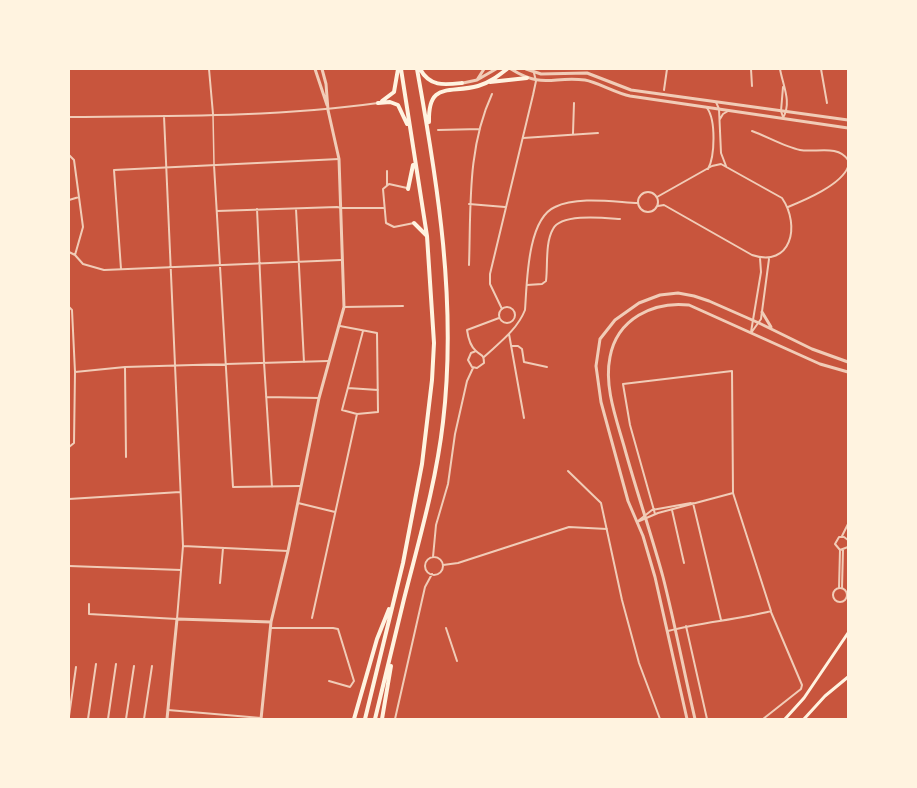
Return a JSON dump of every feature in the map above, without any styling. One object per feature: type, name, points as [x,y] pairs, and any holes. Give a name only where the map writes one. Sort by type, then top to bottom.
[{"type":"highway","points":[[378,103],[394,92],[399,69]]},
{"type":"highway","points":[[364,719],[395,594],[422,464],[434,343],[427,236],[399,69]]},
{"type":"highway","points":[[419,69],[431,82],[442,85],[462,83]]},
{"type":"highway","points":[[375,719],[436,469],[446,390],[448,323],[445,255],[419,69]]},
{"type":"highway","points":[[481,85],[509,69]]},
{"type":"highway","points":[[429,136],[429,110],[434,95],[500,80],[527,78]]},
{"type":"highway","points":[[378,103],[390,102],[398,105],[411,137]]},
{"type":"highway","points":[[408,189],[414,162]]},
{"type":"highway","points":[[414,223],[427,236]]},
{"type":"highway","points":[[354,719],[377,639],[395,594]]},
{"type":"highway","points":[[382,719],[395,638]]},
{"type":"main road","points":[[785,719],[804,698],[848,633]]},
{"type":"main road","points":[[804,719],[825,696],[848,677]]},
{"type":"street","points":[[208,69],[213,114],[233,488],[302,486]]},
{"type":"street","points":[[168,710],[261,719],[271,622],[302,486],[319,398],[344,307],[339,159],[328,110],[315,69]]},
{"type":"street","points":[[322,69],[328,110]]},
{"type":"street","points":[[477,80],[484,69]]},
{"type":"street","points":[[462,83],[477,80],[496,69]]},
{"type":"street","points":[[509,69],[536,81],[586,80],[630,96],[848,128]]},
{"type":"street","points":[[526,69],[534,73],[591,74],[631,90],[848,120]]},
{"type":"street","points":[[581,73],[588,69]]},
{"type":"street","points":[[664,90],[667,69]]},
{"type":"street","points":[[751,69],[752,86]]},
{"type":"street","points":[[780,69],[787,99],[783,118]]},
{"type":"street","points":[[821,69],[827,103]]},
{"type":"street","points":[[499,318],[502,309],[490,285],[490,274],[536,81],[534,73]]},
{"type":"street","points":[[783,85],[781,111],[783,118]]},
{"type":"street","points":[[469,265],[471,176],[480,129],[492,94]]},
{"type":"street","points":[[715,102],[719,109],[721,157],[726,166]]},
{"type":"street","points":[[69,117],[328,110],[378,103]]},
{"type":"street","points":[[572,135],[574,103]]},
{"type":"street","points":[[705,107],[712,118],[713,154],[708,169]]},
{"type":"street","points":[[720,122],[723,114],[730,110]]},
{"type":"street","points":[[164,116],[183,546],[167,719]]},
{"type":"street","points":[[438,130],[480,129]]},
{"type":"street","points":[[752,131],[798,150],[823,149],[842,154],[848,160]]},
{"type":"street","points":[[522,138],[598,133]]},
{"type":"street","points":[[69,155],[74,160],[83,227],[75,255]]},
{"type":"street","points":[[121,269],[114,170],[339,159]]},
{"type":"street","points":[[657,197],[708,169],[717,165],[726,166],[782,198],[788,207],[793,231],[785,248],[778,255],[760,258],[664,205],[647,213],[641,210],[638,203],[640,196],[651,192],[657,197],[658,206]]},
{"type":"street","points":[[788,207],[809,198],[841,178],[848,167]]},
{"type":"street","points":[[387,171],[387,185],[383,189],[386,223],[393,226],[414,223]]},
{"type":"street","points":[[387,185],[408,189]]},
{"type":"street","points":[[69,200],[79,197]]},
{"type":"street","points":[[473,368],[482,366],[484,357],[509,334],[522,318],[525,310],[534,235],[541,218],[548,210],[571,203],[600,201],[638,203]]},
{"type":"street","points":[[469,204],[505,207]]},
{"type":"street","points":[[217,211],[337,207],[383,208]]},
{"type":"street","points":[[296,208],[303,362]]},
{"type":"street","points":[[257,209],[272,487]]},
{"type":"street","points":[[527,285],[542,284],[546,281],[553,228],[560,222],[580,218],[621,219]]},
{"type":"street","points":[[69,252],[90,267],[121,269],[341,260]]},
{"type":"street","points":[[751,333],[761,272],[760,258]]},
{"type":"street","points":[[751,333],[759,322],[762,312],[770,258]]},
{"type":"street","points":[[687,719],[655,577],[621,476],[601,402],[596,366],[601,337],[615,320],[646,300],[668,294],[694,296],[759,322],[812,349],[848,362]]},
{"type":"street","points":[[695,719],[662,574],[612,403],[609,384],[610,356],[613,345],[619,334],[634,318],[653,307],[676,304],[696,307],[820,364],[848,372]]},
{"type":"street","points":[[344,307],[403,306]]},
{"type":"street","points":[[69,307],[72,310],[75,372],[74,443],[69,447]]},
{"type":"street","points":[[499,318],[503,323],[508,324],[515,316],[512,309],[507,307],[502,309]]},
{"type":"street","points":[[762,312],[767,322],[775,330]]},
{"type":"street","points":[[484,357],[470,342],[467,330],[499,318]]},
{"type":"street","points":[[340,326],[377,333],[378,412],[357,414],[342,410],[363,331]]},
{"type":"street","points":[[509,334],[524,418]]},
{"type":"street","points":[[512,346],[522,349],[524,362],[547,367]]},
{"type":"street","points":[[473,368],[468,363],[468,358],[476,351]]},
{"type":"street","points":[[75,372],[125,368],[328,361]]},
{"type":"street","points":[[125,368],[126,457]]},
{"type":"street","points":[[434,557],[436,525],[448,484],[455,434],[467,381],[473,368]]},
{"type":"street","points":[[655,514],[652,510],[630,425],[623,384],[732,371],[733,493],[771,611],[802,686],[763,719]]},
{"type":"street","points":[[348,388],[378,390]]},
{"type":"street","points":[[266,398],[319,398]]},
{"type":"street","points":[[312,618],[357,414]]},
{"type":"street","points":[[568,471],[601,503],[622,600],[639,663],[660,719]]},
{"type":"street","points":[[69,499],[181,492]]},
{"type":"street","points":[[637,522],[655,514],[733,493]]},
{"type":"street","points":[[298,503],[335,512]]},
{"type":"street","points":[[637,522],[652,510],[693,503]]},
{"type":"street","points":[[693,503],[721,620]]},
{"type":"street","points":[[672,510],[684,563]]},
{"type":"street","points":[[842,550],[835,544],[848,524]]},
{"type":"street","points":[[443,565],[458,563],[569,527],[608,529]]},
{"type":"street","points":[[842,536],[848,540]]},
{"type":"street","points":[[183,546],[288,551]]},
{"type":"street","points":[[842,550],[848,547]]},
{"type":"street","points":[[220,583],[223,548]]},
{"type":"street","points":[[840,588],[842,550]]},
{"type":"street","points":[[434,557],[439,559],[443,565]]},
{"type":"street","points":[[434,557],[428,560],[426,570],[432,574],[439,573],[443,565]]},
{"type":"street","points":[[69,566],[181,570]]},
{"type":"street","points":[[395,719],[419,622],[425,587],[432,574]]},
{"type":"street","points":[[840,588],[846,592],[847,597],[840,603],[832,597],[834,590],[840,588]]},
{"type":"street","points":[[89,604],[89,614],[271,622]]},
{"type":"street","points":[[668,631],[771,611]]},
{"type":"street","points":[[686,626],[707,719]]},
{"type":"street","points":[[270,628],[338,629],[354,681],[350,687],[329,681]]},
{"type":"street","points":[[446,628],[457,661]]},
{"type":"street","points":[[88,719],[96,664]]},
{"type":"street","points":[[108,719],[116,664]]},
{"type":"street","points":[[126,719],[134,666]]},
{"type":"street","points":[[144,719],[152,666]]},
{"type":"street","points":[[69,716],[76,667]]}]
